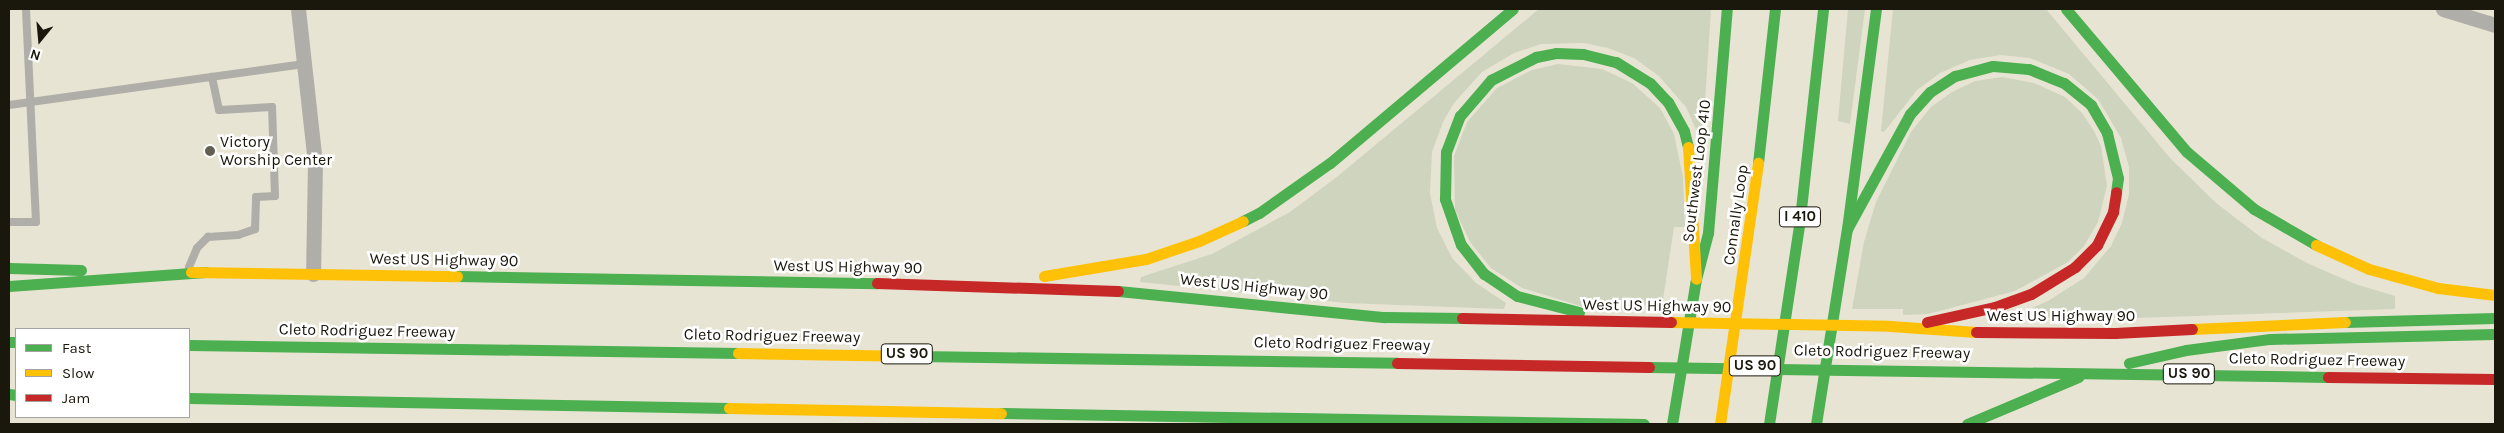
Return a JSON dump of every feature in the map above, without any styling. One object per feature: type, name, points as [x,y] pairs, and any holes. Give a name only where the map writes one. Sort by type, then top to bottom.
[{"type":"main road","points":[[1005,285],[1038,276],[1102,269],[1146,259],[1199,241],[1259,213],[1330,163],[1513,9]]},
{"type":"main road","name":"Southwest Loop 410","points":[[1672,424],[1696,278],[1708,233],[1726,9]]},
{"type":"main road","name":"Connally Loop","points":[[1720,424],[1750,230],[1775,9]]},
{"type":"main road","name":"I 410","points":[[1769,424],[1800,218],[1823,9]]},
{"type":"main road","points":[[1816,424],[1848,229],[1876,9]]},
{"type":"main road","points":[[2066,9],[2177,142],[2213,177],[2254,209],[2306,240],[2370,269],[2418,283],[2495,295]]},
{"type":"main road","points":[[1609,322],[1597,316],[1527,299],[1501,288],[1471,260],[1453,228],[1444,190],[1449,144],[1460,116],[1472,100],[1491,80],[1510,68],[1545,55],[1583,54],[1628,68],[1660,93],[1675,112],[1688,144],[1695,206],[1696,278]]},
{"type":"main road","points":[[1848,229],[1910,114],[1930,92],[1955,76],[1993,66],[2029,69],[2064,83],[2096,112],[2113,149],[2118,186],[2111,219],[2092,251],[2068,272],[2031,294],[1995,307],[1913,327]]},
{"type":"main road","name":"West US Highway 90","points":[[9,268],[1005,285],[1156,293],[1385,317],[1890,326],[1913,327],[1939,332],[2115,333],[2318,322],[2495,318]]},
{"type":"main road","points":[[9,286],[206,272]]},
{"type":"main road","points":[[1966,424],[2071,380],[2186,350],[2270,339],[2495,334]]},
{"type":"main road","name":"Cleto Rodriguez Freeway","points":[[190,345],[1625,364],[2495,379]]},
{"type":"main road","points":[[190,398],[1644,424]]},
{"type":"street","points":[[298,9],[315,162],[314,274]]},
{"type":"street","points":[[2443,9],[2495,25]]},
{"type":"lane","points":[[9,222],[36,222],[26,9]]},
{"type":"lane","points":[[9,105],[304,64]]},
{"type":"lane","points":[[188,272],[204,240],[255,229],[256,197],[275,196],[272,107],[219,110],[212,77]]},
{"type":"green space","points":[[1539,9],[1711,9],[1703,133],[1697,132],[1686,107],[1659,76],[1634,58],[1608,48],[1584,43],[1541,44],[1514,53],[1482,72],[1454,103],[1443,122],[1432,152],[1430,193],[1437,228],[1452,258],[1476,283],[1506,303],[1504,309],[1346,303],[1140,282],[1141,277],[1212,254],[1290,212],[1338,176]]},
{"type":"green space","points":[[1848,9],[1865,9],[1850,124],[1838,121]]},
{"type":"green space","points":[[1893,9],[2046,9],[2170,158],[2216,203],[2262,238],[2307,263],[2355,284],[2395,296],[2395,309],[2136,318],[2024,317],[2023,312],[2048,301],[2084,278],[2111,246],[2122,223],[2129,194],[2129,167],[2121,138],[2098,99],[2069,74],[2030,58],[2001,55],[1970,60],[1940,73],[1917,90],[1884,132],[1881,131]]},
{"type":"green space","points":[[1558,64],[1602,69],[1632,83],[1660,108],[1674,134],[1683,177],[1685,227],[1674,227],[1662,306],[1626,304],[1625,311],[1584,307],[1522,288],[1491,268],[1470,242],[1455,210],[1454,156],[1467,122],[1497,88],[1532,70]]},
{"type":"green space","points":[[2002,77],[2034,83],[2065,97],[2082,113],[2094,131],[2101,146],[2107,186],[2098,222],[2084,246],[2068,262],[2015,291],[1928,314],[1903,315],[1903,309],[1852,309],[1864,242],[1876,202],[1911,132],[1931,107],[1952,92],[1975,81]]},
{"type":"traffic: fast","points":[[1243,221],[1259,213],[1330,163],[1513,9]]},
{"type":"traffic: fast","points":[[1672,424],[1696,279],[1708,233],[1727,9]]},
{"type":"traffic: fast","points":[[1758,163],[1775,9]]},
{"type":"traffic: fast","points":[[1769,424],[1800,218],[1823,9]]},
{"type":"traffic: fast","points":[[1816,424],[1847,229],[1876,9]]},
{"type":"traffic: fast","points":[[2066,9],[2187,152],[2254,209],[2316,245]]},
{"type":"traffic: fast","points":[[1579,312],[1517,296],[1484,274],[1461,245],[1445,199],[1446,152],[1460,116],[1491,80],[1536,57],[1556,53],[1583,54],[1616,62],[1650,83],[1668,102],[1684,131],[1688,147]]},
{"type":"traffic: fast","points":[[1847,229],[1910,114],[1930,92],[1955,76],[1993,66],[2029,69],[2064,83],[2091,105],[2107,133],[2118,178],[2116,192]]},
{"type":"traffic: fast","points":[[9,268],[81,270]]},
{"type":"traffic: fast","points":[[9,286],[206,272]]},
{"type":"traffic: fast","points":[[457,276],[877,283]]},
{"type":"traffic: fast","points":[[1118,291],[1385,317],[1462,318]]},
{"type":"traffic: fast","points":[[2345,322],[2495,318]]},
{"type":"traffic: fast","points":[[2129,363],[2186,350],[2270,339],[2495,334]]},
{"type":"traffic: fast","points":[[9,342],[15,342]]},
{"type":"traffic: fast","points":[[190,345],[738,353]]},
{"type":"traffic: fast","points":[[917,356],[1397,363]]},
{"type":"traffic: fast","points":[[1649,367],[2328,377]]},
{"type":"traffic: fast","points":[[1967,424],[2078,377]]},
{"type":"traffic: fast","points":[[9,394],[15,395]]},
{"type":"traffic: fast","points":[[190,398],[729,408]]},
{"type":"traffic: fast","points":[[1001,413],[1644,424]]},
{"type":"traffic: slow","points":[[1688,147],[1696,279]]},
{"type":"traffic: slow","points":[[1720,424],[1758,163]]},
{"type":"traffic: slow","points":[[1044,276],[1146,259],[1199,241],[1243,221]]},
{"type":"traffic: slow","points":[[2316,245],[2369,269],[2438,288],[2495,295]]},
{"type":"traffic: slow","points":[[191,272],[457,276]]},
{"type":"traffic: slow","points":[[1671,322],[1890,326],[1976,332]]},
{"type":"traffic: slow","points":[[2192,329],[2345,322]]},
{"type":"traffic: slow","points":[[738,353],[917,356]]},
{"type":"traffic: slow","points":[[729,408],[1001,413]]},
{"type":"traffic: jam","points":[[1927,322],[1995,307],[2031,294],[2075,267],[2097,245],[2113,212],[2116,192]]},
{"type":"traffic: jam","points":[[877,283],[1118,291]]},
{"type":"traffic: jam","points":[[1462,318],[1671,322]]},
{"type":"traffic: jam","points":[[1976,332],[2115,333],[2192,329]]},
{"type":"traffic: jam","points":[[1397,363],[1649,367]]},
{"type":"traffic: jam","points":[[2328,377],[2495,379]]},
{"type":"place","name":"Victory Worship Center","points":[[210,151]]}]
